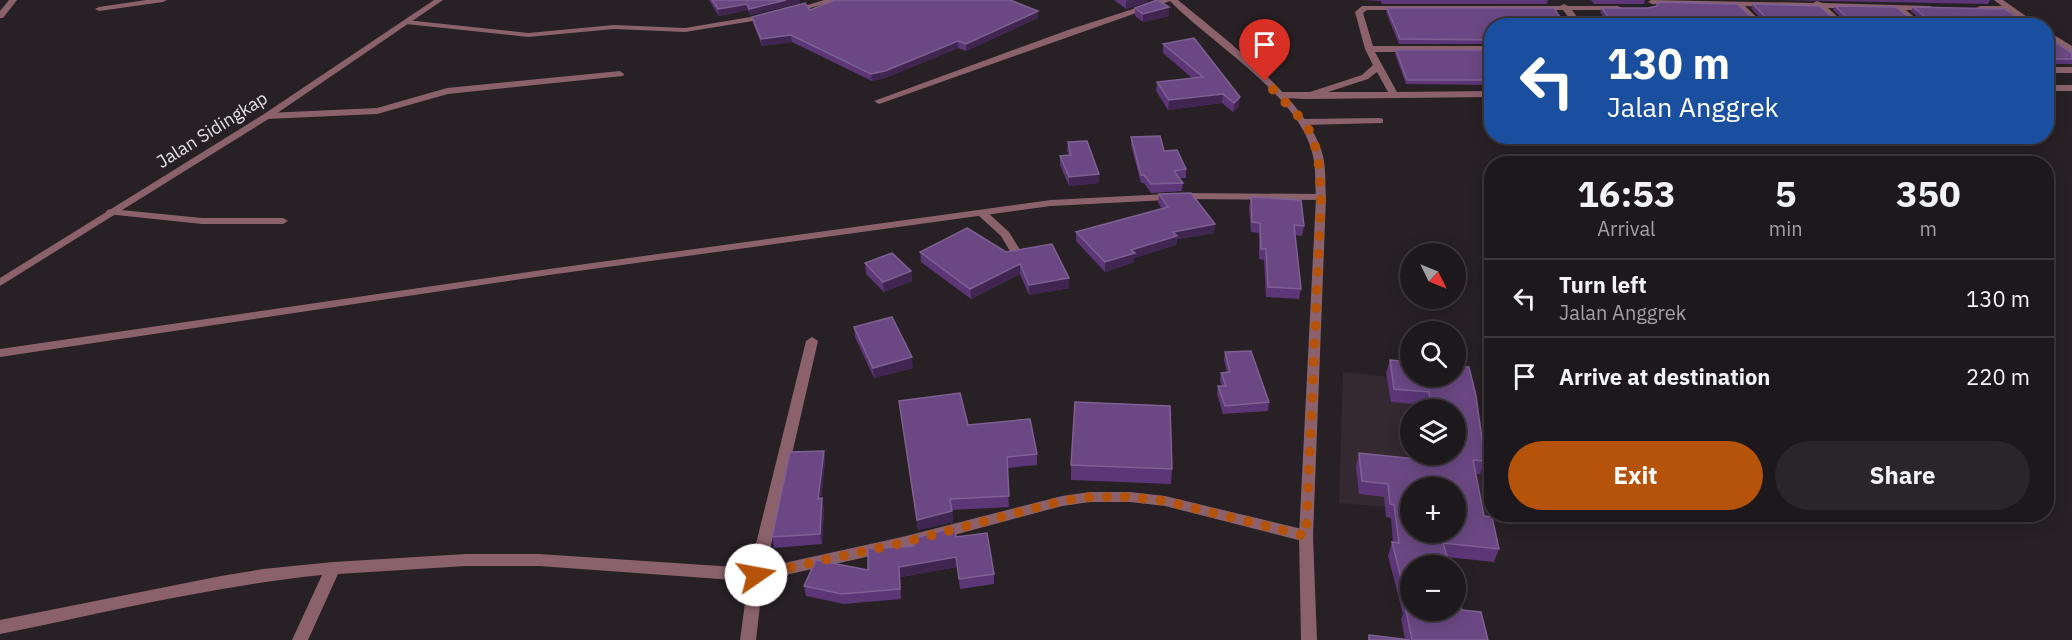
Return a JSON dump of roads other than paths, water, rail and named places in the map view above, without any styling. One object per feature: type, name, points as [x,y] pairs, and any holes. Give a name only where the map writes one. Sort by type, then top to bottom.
[{"type":"street","points":[[99,9],[163,0]]},
{"type":"street","name":"Jalan Sidingkap","points":[[0,283],[267,116],[439,0]]},
{"type":"street","points":[[784,13],[833,0]]},
{"type":"street","points":[[879,101],[1074,30],[1168,0]]},
{"type":"street","points":[[1173,0],[1219,38],[1281,95],[1304,122],[1318,155],[1321,197],[1306,536],[1309,640]]},
{"type":"street","points":[[1475,0],[1480,8]]},
{"type":"street","points":[[1560,0],[1574,18]]},
{"type":"street","points":[[1887,0],[1911,18]]},
{"type":"street","points":[[1998,0],[2024,18]]},
{"type":"street","points":[[0,3],[12,1]]},
{"type":"street","points":[[0,16],[12,1]]},
{"type":"street","points":[[1736,2],[1753,18]]},
{"type":"street","points":[[1649,3],[1816,3],[1942,8]]},
{"type":"street","points":[[1816,3],[1834,18]]},
{"type":"street","points":[[1394,95],[1369,49],[1359,12],[1362,9],[1623,8]]},
{"type":"street","points":[[1965,8],[2011,9]]},
{"type":"street","points":[[406,22],[528,35],[614,27],[685,30],[774,15]]},
{"type":"street","points":[[2054,37],[2072,50]]},
{"type":"street","points":[[1369,49],[1484,49]]},
{"type":"street","points":[[1307,96],[1365,77],[1378,66]]},
{"type":"street","points":[[2054,70],[2072,70]]},
{"type":"street","points":[[267,116],[377,111],[447,91],[620,74]]},
{"type":"street","points":[[2054,88],[2072,88]]},
{"type":"street","points":[[1281,95],[1484,94]]},
{"type":"street","points":[[1304,122],[1380,122]]},
{"type":"street","points":[[0,352],[538,273],[1051,203],[1269,195],[1321,197]]},
{"type":"street","points":[[111,212],[202,221],[283,221]]},
{"type":"street","points":[[982,213],[1005,234],[1018,256]]},
{"type":"street","points":[[748,640],[756,575],[812,341]]},
{"type":"street","points":[[0,627],[232,580],[333,568],[466,560],[539,560],[756,575],[902,543],[1062,501],[1090,497],[1130,497],[1165,501],[1306,536]]},
{"type":"street","points":[[300,640],[333,568]]}]
